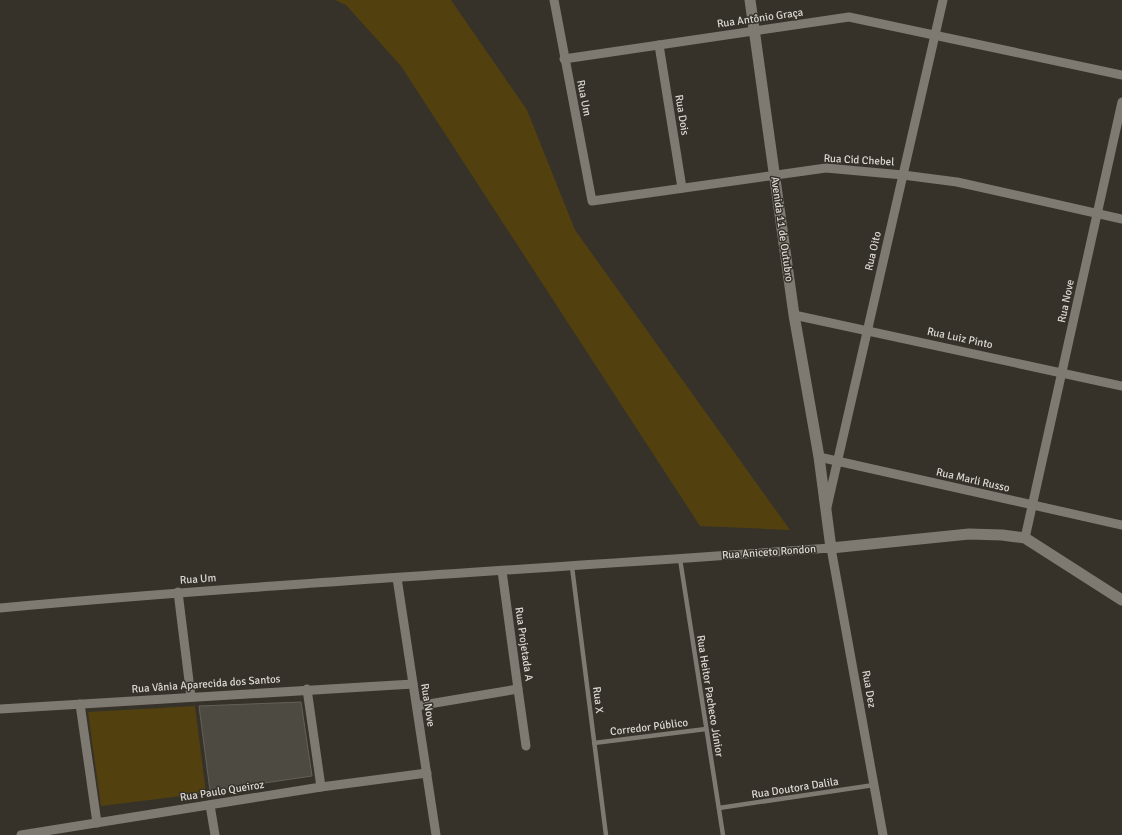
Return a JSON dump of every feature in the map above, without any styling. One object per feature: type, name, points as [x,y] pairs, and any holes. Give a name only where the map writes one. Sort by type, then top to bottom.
[{"type":"street","name":"Rua Um","points":[[554,0],[592,201]]},
{"type":"street","name":"Avenida 11 de Outubro","points":[[750,0],[794,315],[827,507],[831,548]]},
{"type":"street","name":"Rua Oito","points":[[827,507],[943,0]]},
{"type":"street","name":"Rua Antônio Graça","points":[[564,59],[849,17],[1122,75]]},
{"type":"street","name":"Rua Dois","points":[[659,45],[682,188]]},
{"type":"street","name":"Rua Nove","points":[[1025,538],[1122,102]]},
{"type":"street","name":"Rua Cid Chebel","points":[[592,201],[826,168],[903,175],[957,182],[1122,219]]},
{"type":"street","name":"Rua Luiz Pinto","points":[[794,315],[1122,386]]},
{"type":"street","name":"Rua Marli Russo","points":[[819,457],[1122,526]]},
{"type":"street","name":"Rua Aniceto Rondon","points":[[397,578],[831,548],[969,534],[1002,535],[1025,538],[1122,600]]},
{"type":"street","name":"Rua Dez","points":[[831,548],[882,835]]},
{"type":"street","name":"Rua Projetada A","points":[[416,706],[518,689],[502,571]]},
{"type":"street","name":"Rua Um","points":[[0,608],[178,592],[397,578]]},
{"type":"street","name":"Rua Nove","points":[[397,578],[436,835]]},
{"type":"street","points":[[178,592],[190,697]]},
{"type":"street","name":"Rua Vânia Aparecida dos Santos","points":[[0,709],[307,689],[413,684]]},
{"type":"street","points":[[307,689],[321,787]]},
{"type":"street","points":[[518,689],[526,746]]},
{"type":"street","points":[[80,704],[97,823]]},
{"type":"street","name":"Rua Paulo Queiroz","points":[[21,835],[321,787],[426,773]]},
{"type":"street","points":[[210,805],[215,835]]},
{"type":"lane","name":"Rua Heitor Pacheco Júnior","points":[[680,559],[723,835]]},
{"type":"lane","name":"Rua X","points":[[572,567],[606,835]]},
{"type":"lane","name":"Corredor Público","points":[[594,743],[706,729]]},
{"type":"lane","name":"Rua Doutora Dalila","points":[[719,808],[874,784]]},
{"type":"shaded area","points":[[335,0],[451,0],[527,110],[575,230],[790,530],[700,526],[401,66],[346,5]]},
{"type":"shaded area","points":[[195,706],[206,793],[101,806],[88,712]]},
{"type":"building","points":[[301,702],[312,776],[210,791],[199,706]]}]
